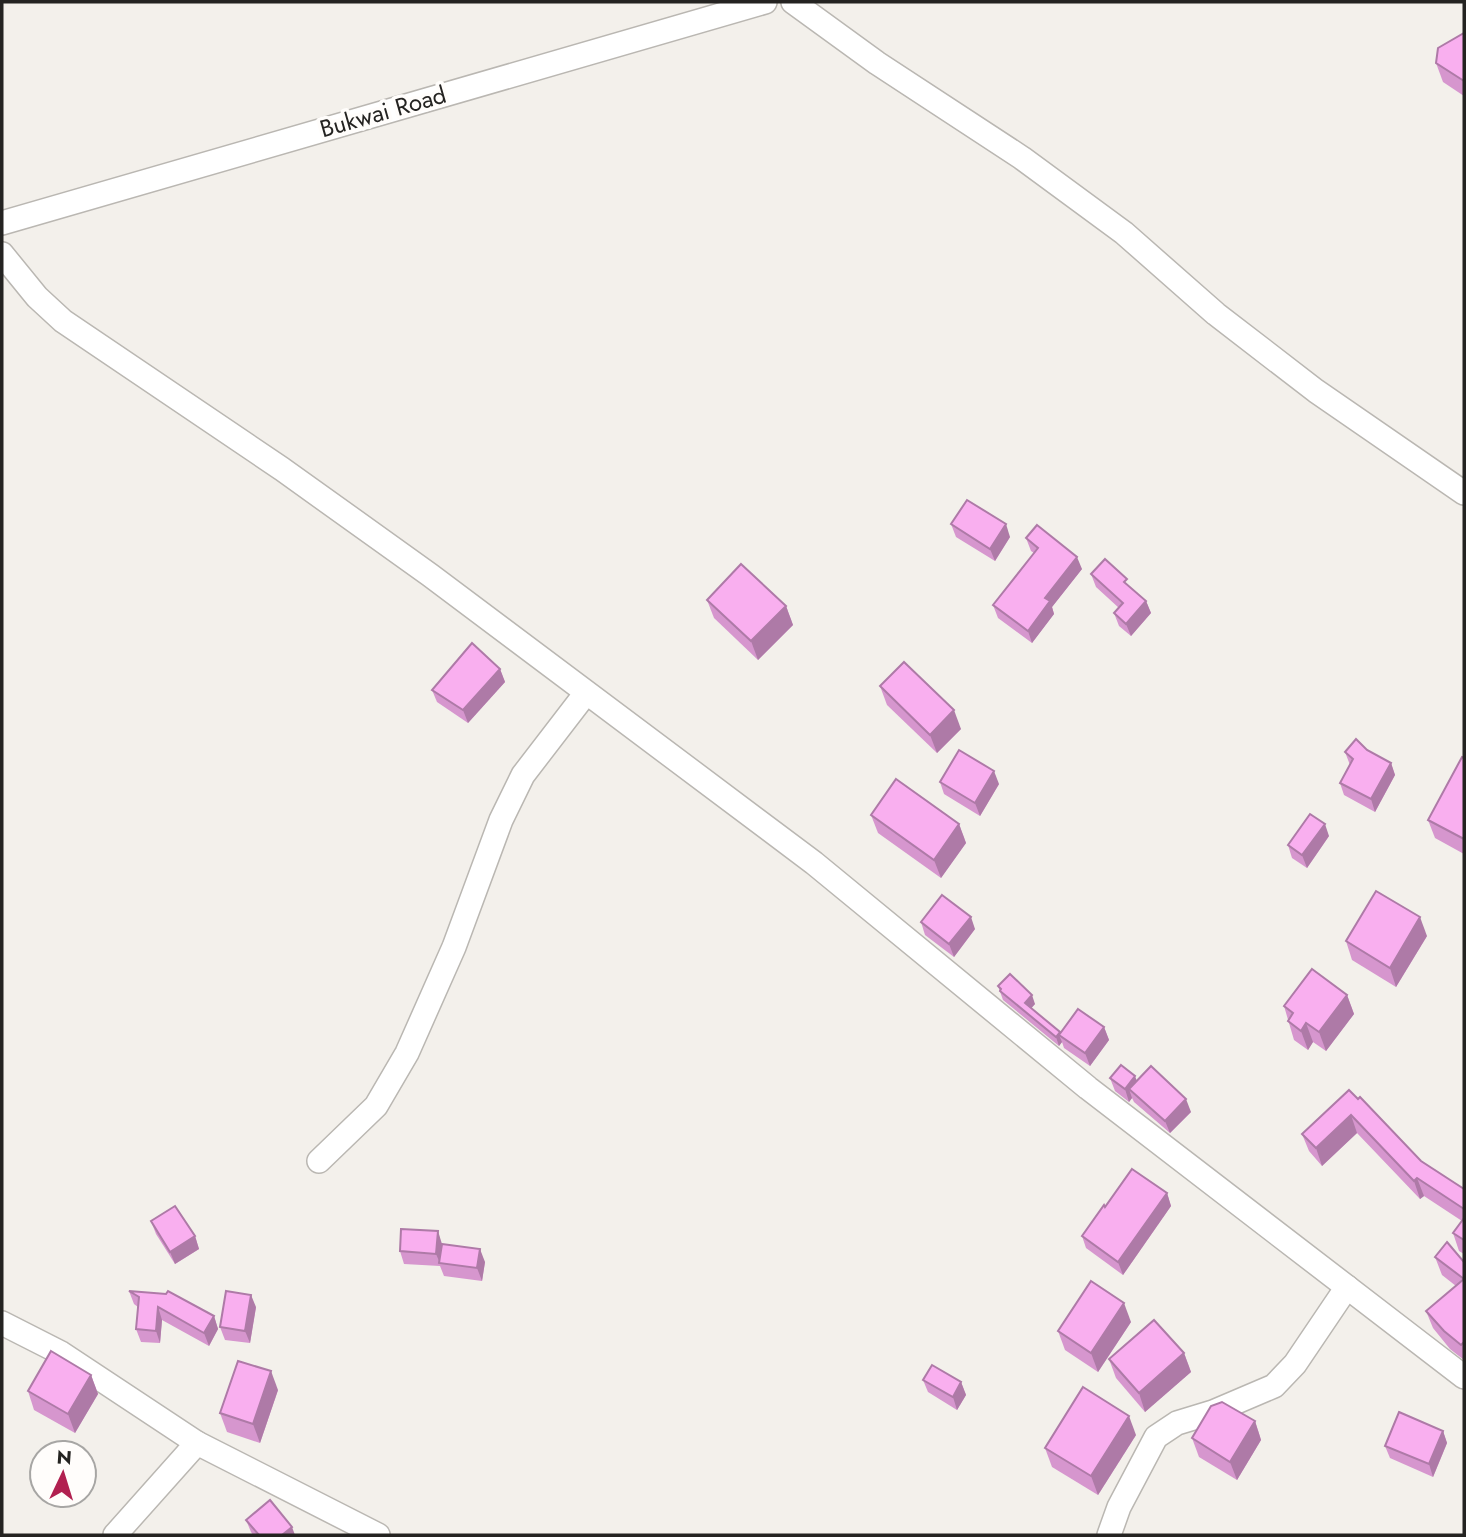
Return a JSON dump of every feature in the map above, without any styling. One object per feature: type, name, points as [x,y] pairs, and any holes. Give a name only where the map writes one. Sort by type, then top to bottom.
[{"type":"street","name":"Bukwai Road","points":[[2,223],[765,2]]},
{"type":"street","points":[[793,2],[877,63],[1022,158],[1124,233],[1216,314],[1316,391],[1464,493]]},
{"type":"street","points":[[2,254],[37,298],[63,321],[294,478],[430,575],[814,863],[1088,1088],[1464,1377]]},
{"type":"street","points":[[319,1161],[376,1106],[408,1053],[454,947],[500,820],[523,775],[586,693]]},
{"type":"street","points":[[1109,1535],[1119,1507],[1156,1437],[1177,1423],[1275,1387],[1295,1364],[1347,1287]]},
{"type":"street","points":[[2,1323],[61,1353],[197,1443],[378,1535]]},
{"type":"street","points":[[115,1535],[197,1443]]},
{"type":"building","points":[[1464,33],[1464,81],[1436,63],[1438,48]]},
{"type":"building","points":[[967,500],[1006,524],[990,549],[951,524]]},
{"type":"building","points":[[1037,525],[1077,557],[1045,598],[1050,601],[1028,631],[993,605],[1038,548],[1026,538]]},
{"type":"building","points":[[1105,559],[1127,579],[1124,582],[1146,601],[1126,624],[1114,613],[1123,603],[1091,574]]},
{"type":"building","points":[[741,564],[786,606],[751,641],[707,600]]},
{"type":"building","points":[[472,643],[500,669],[463,710],[432,690]]},
{"type":"building","points":[[904,662],[954,710],[930,735],[880,686]]},
{"type":"building","points":[[1356,739],[1367,750],[1391,763],[1371,799],[1340,783],[1353,759],[1345,752]]},
{"type":"building","points":[[959,750],[994,771],[975,803],[940,782]]},
{"type":"building","points":[[1462,757],[1464,758],[1464,839],[1428,820]]},
{"type":"building","points":[[896,779],[959,824],[934,860],[871,815]]},
{"type":"building","points":[[1310,814],[1325,824],[1302,855],[1288,845]]},
{"type":"building","points":[[1376,891],[1420,917],[1390,968],[1346,941]]},
{"type":"building","points":[[942,895],[971,917],[949,944],[921,922]]},
{"type":"building","points":[[1312,969],[1347,995],[1319,1032],[1306,1023],[1301,1031],[1288,1021],[1293,1013],[1284,1006]]},
{"type":"building","points":[[1010,974],[1032,995],[1025,1003],[1060,1032],[1056,1037],[1000,991],[998,986]]},
{"type":"building","points":[[1078,1009],[1104,1027],[1085,1053],[1059,1035]]},
{"type":"building","points":[[1121,1065],[1135,1076],[1125,1089],[1110,1078]]},
{"type":"building","points":[[1151,1066],[1186,1099],[1165,1121],[1129,1089]]},
{"type":"building","points":[[1349,1090],[1358,1099],[1360,1097],[1421,1161],[1464,1189],[1464,1209],[1417,1178],[1414,1181],[1351,1115],[1316,1148],[1302,1134]]},
{"type":"building","points":[[1132,1169],[1167,1193],[1118,1262],[1082,1236]]},
{"type":"building","points":[[175,1206],[195,1236],[170,1252],[151,1221]]},
{"type":"building","points":[[1464,1218],[1464,1240],[1453,1233]]},
{"type":"building","points":[[401,1229],[438,1231],[436,1254],[400,1251]]},
{"type":"building","points":[[1447,1242],[1464,1262],[1464,1279],[1435,1257]]},
{"type":"building","points":[[442,1244],[480,1249],[477,1268],[439,1263]]},
{"type":"building","points":[[1464,1279],[1464,1342],[1461,1345],[1426,1311]]},
{"type":"building","points":[[1091,1281],[1124,1303],[1091,1353],[1058,1331]]},
{"type":"building","points":[[129,1291],[166,1294],[168,1291],[214,1316],[204,1333],[158,1307],[156,1331],[136,1329],[139,1297]]},
{"type":"building","points":[[226,1291],[251,1295],[245,1331],[220,1327]]},
{"type":"building","points":[[1154,1320],[1184,1353],[1139,1393],[1109,1359]]},
{"type":"building","points":[[51,1351],[91,1375],[68,1414],[28,1391]]},
{"type":"building","points":[[238,1361],[271,1371],[253,1424],[220,1413]]},
{"type":"building","points":[[932,1365],[961,1382],[953,1397],[923,1380]]},
{"type":"building","points":[[1083,1387],[1129,1416],[1091,1476],[1045,1448]]},
{"type":"building","points":[[1222,1402],[1255,1421],[1230,1462],[1192,1438],[1211,1406]]},
{"type":"building","points":[[1399,1412],[1443,1431],[1429,1464],[1385,1446]]},
{"type":"building","points":[[270,1500],[292,1527],[282,1535],[259,1535],[246,1520]]}]
